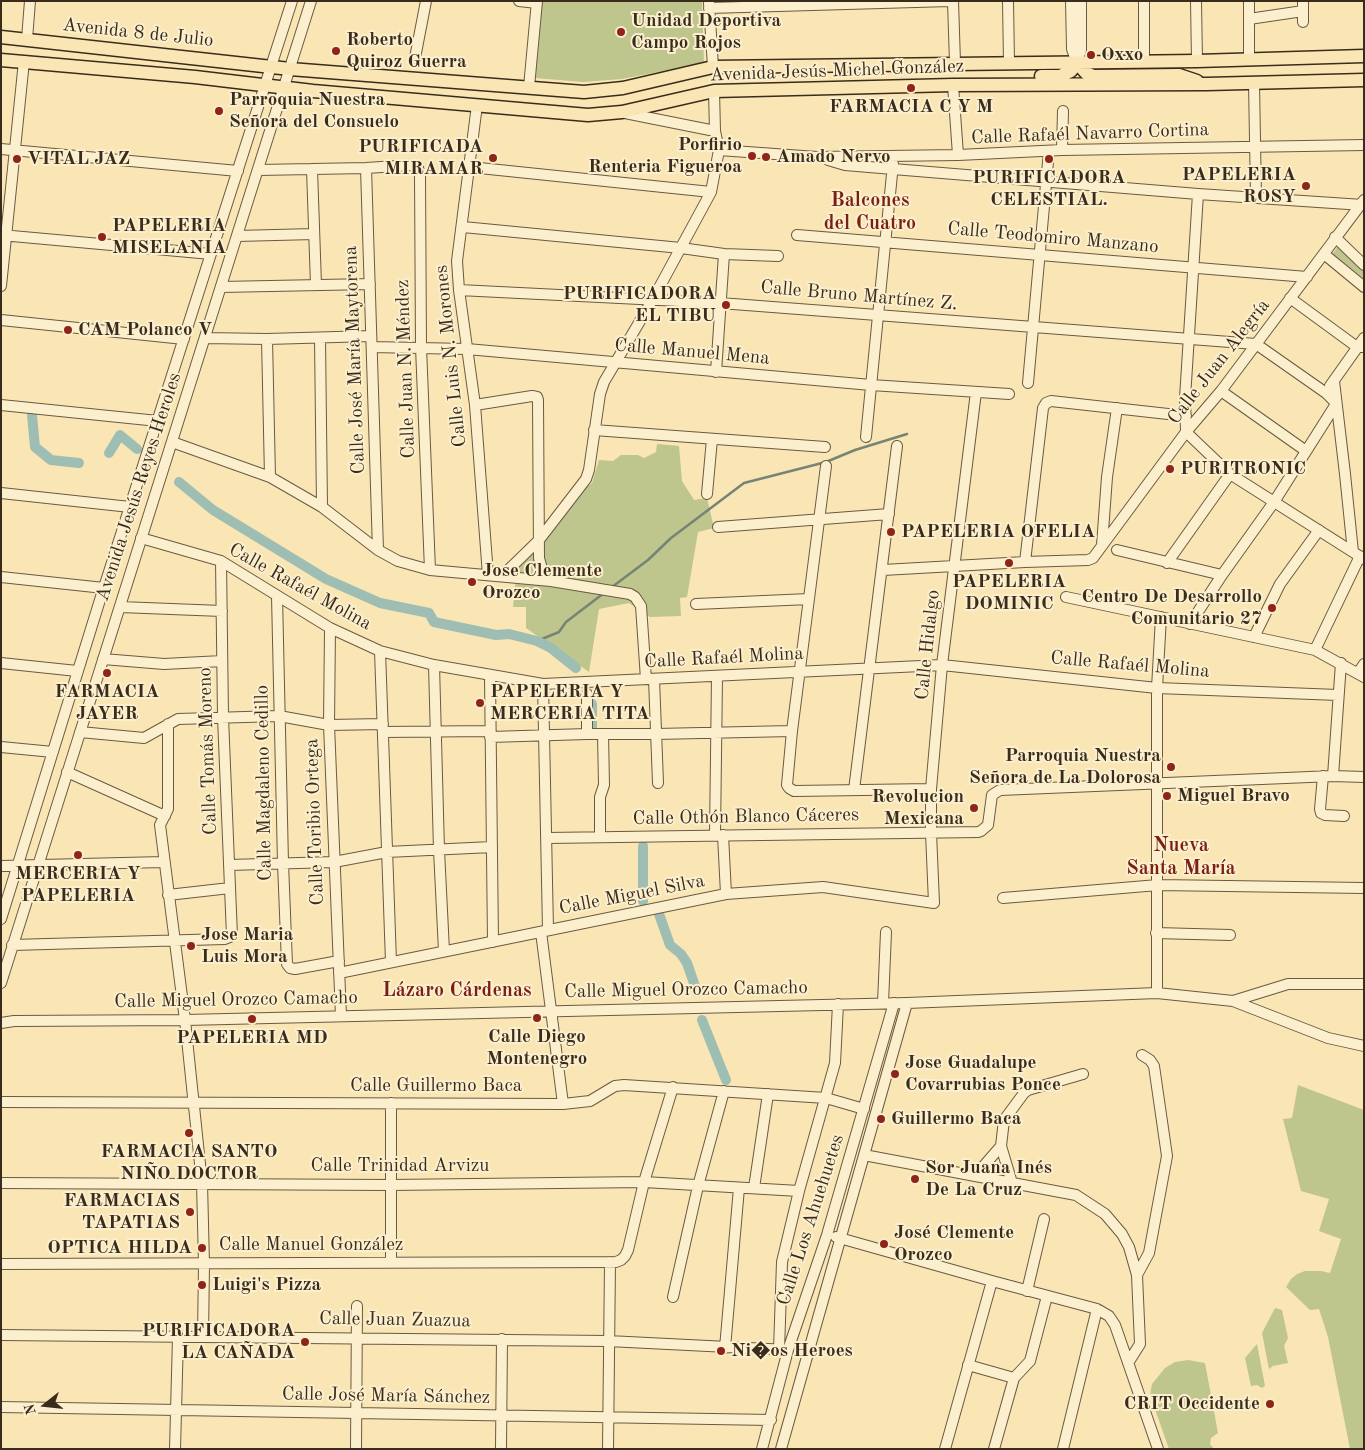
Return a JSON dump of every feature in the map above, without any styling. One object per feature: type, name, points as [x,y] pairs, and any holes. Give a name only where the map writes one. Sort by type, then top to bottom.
[{"type":"main road","name":"Avenida 8 de Julio","points":[[1,37],[290,69]]},
{"type":"main road","name":"Avenida Jesús Michel González","points":[[290,69],[584,92],[623,88],[713,67],[1144,62],[1364,56]]},
{"type":"main road","name":"Avenida 8 de Julio","points":[[1,60],[284,87]]},
{"type":"main road","points":[[953,85],[982,78],[1060,76],[1071,71],[1077,63],[1086,73],[1094,76],[1179,75],[1207,84]]},
{"type":"main road","name":"Avenida Jesús Michel González","points":[[284,87],[588,115],[622,112],[714,91],[953,85],[1207,84],[1364,80]]},
{"type":"street","points":[[27,39],[30,1]]},
{"type":"street","name":"Avenida Jesús Reyes Heroles","points":[[1,919],[77,672],[292,1]]},
{"type":"street","name":"Avenida Jesús Reyes Heroles","points":[[1,983],[311,1]]},
{"type":"street","points":[[415,58],[426,1]]},
{"type":"street","points":[[519,1],[537,2],[529,87]]},
{"type":"street","points":[[713,67],[709,5],[951,1],[955,63]]},
{"type":"street","points":[[1008,1],[1010,63]]},
{"type":"street","points":[[1071,1],[1072,49],[1077,63]]},
{"type":"street","points":[[1077,63],[1081,50],[1081,1]]},
{"type":"street","points":[[1144,1],[1144,62]]},
{"type":"street","points":[[1196,1],[1197,61]]},
{"type":"street","points":[[1249,1],[1249,59]]},
{"type":"street","points":[[1249,19],[1303,6],[1303,22]]},
{"type":"street","points":[[1,286],[4,235],[24,61]]},
{"type":"street","points":[[1254,83],[1256,197]]},
{"type":"street","points":[[953,85],[958,155]]},
{"type":"street","points":[[502,576],[539,540],[586,479],[600,394],[604,382],[653,300],[711,192],[719,150],[714,130],[714,91]]},
{"type":"street","name":"Calle Luis N. Morones","points":[[477,105],[463,227],[457,261],[459,290],[476,405],[488,575]]},
{"type":"street","points":[[1062,150],[1063,111]]},
{"type":"street","points":[[622,112],[714,130]]},
{"type":"street","name":"Calle Rafaél Navarro Cortina","points":[[719,150],[817,157],[958,155],[1049,150],[1364,145]]},
{"type":"street","points":[[1,149],[238,171]]},
{"type":"street","points":[[1028,383],[1049,150]]},
{"type":"street","points":[[866,437],[894,156]]},
{"type":"street","name":"Calle Rafaél Navarro Cortina","points":[[817,157],[845,165],[893,170],[1198,194],[1363,203]]},
{"type":"street","name":"Calle Juan N. Méndez","points":[[366,168],[413,165],[418,168],[420,175],[421,347],[430,570]]},
{"type":"street","points":[[470,167],[711,192]]},
{"type":"street","points":[[258,170],[366,168]]},
{"type":"street","name":"Calle José María Maytorena","points":[[366,168],[378,550]]},
{"type":"street","points":[[312,169],[316,285]]},
{"type":"street","points":[[1198,194],[1185,398],[1186,432],[1230,474],[1359,556]]},
{"type":"street","name":"Calle Juan Alegría","points":[[883,570],[1088,560],[1097,554],[1186,432],[1221,391],[1335,237],[1363,203]]},
{"type":"street","points":[[463,227],[681,248],[724,254],[778,256]]},
{"type":"street","points":[[237,236],[314,234]]},
{"type":"street","points":[[4,235],[212,254]]},
{"type":"street","name":"Calle Teodomiro Manzano","points":[[797,235],[1306,277]]},
{"type":"street","points":[[1335,237],[1364,265]]},
{"type":"street","points":[[716,372],[724,254]]},
{"type":"street","points":[[1324,254],[1364,287]]},
{"type":"street","points":[[221,287],[370,284]]},
{"type":"street","name":"Calle Bruno Martínez Z.","points":[[459,290],[720,303],[1256,344]]},
{"type":"street","points":[[1290,298],[1360,347]]},
{"type":"street","points":[[1,320],[184,339]]},
{"type":"street","name":"Calle Manuel Mena","points":[[205,338],[320,338],[467,349],[871,385],[1009,394]]},
{"type":"street","points":[[320,338],[322,507]]},
{"type":"street","points":[[1326,393],[1360,347],[1364,338]]},
{"type":"street","points":[[267,339],[270,477]]},
{"type":"street","points":[[1256,344],[1326,393],[1336,404]]},
{"type":"street","points":[[1314,650],[1359,556],[1345,474],[1334,381]]},
{"type":"street","points":[[1221,391],[1306,451]]},
{"type":"street","name":"Calle Hidalgo","points":[[934,903],[931,789],[942,665],[976,392]]},
{"type":"street","points":[[476,405],[532,396],[537,397],[540,564],[545,576],[551,581]]},
{"type":"street","points":[[1025,562],[1043,408],[1046,403],[1051,401],[1186,416]]},
{"type":"street","points":[[1190,624],[1274,502],[1336,404]]},
{"type":"street","points":[[1,405],[158,421]]},
{"type":"street","points":[[1102,546],[1107,477],[1117,408]]},
{"type":"street","points":[[594,430],[825,448]]},
{"type":"street","points":[[707,494],[712,439]]},
{"type":"street","points":[[172,442],[270,477],[322,507],[378,550],[398,561],[430,570],[551,581],[635,597],[641,606],[656,734],[658,783]]},
{"type":"street","points":[[854,790],[897,446]]},
{"type":"street","points":[[826,466],[792,731],[787,781],[789,788],[794,791],[931,789]]},
{"type":"street","points":[[1166,562],[1230,474]]},
{"type":"street","points":[[1,493],[130,507]]},
{"type":"street","points":[[718,527],[889,514]]},
{"type":"street","points":[[1254,637],[1280,584],[1319,530]]},
{"type":"street","name":"Calle Rafaél Molina","points":[[141,538],[221,561],[330,628],[380,651],[434,665],[543,684],[942,665],[1157,688],[1338,695]]},
{"type":"street","points":[[1117,550],[1222,575]]},
{"type":"street","name":"Calle Tomás Moreno","points":[[174,940],[229,938],[232,932],[223,717],[221,561]]},
{"type":"street","points":[[1,577],[104,588]]},
{"type":"street","name":"Calle Magdaleno Cedillo","points":[[277,596],[287,964],[290,968],[295,969],[339,961]]},
{"type":"street","points":[[1066,597],[1314,650],[1361,675],[1364,664]]},
{"type":"street","points":[[696,604],[809,599]]},
{"type":"street","points":[[120,607],[222,611]]},
{"type":"street","points":[[1156,993],[1158,885],[1157,688],[1161,617]]},
{"type":"street","name":"Calle Toribio Ortega","points":[[330,628],[329,725],[341,1016]]},
{"type":"street","points":[[380,651],[391,962]]},
{"type":"street","points":[[103,658],[164,664],[222,661]]},
{"type":"street","points":[[1,663],[77,672]]},
{"type":"street","points":[[1341,663],[1328,776],[1320,808],[1321,813],[1344,816]]},
{"type":"street","points":[[434,665],[444,951]]},
{"type":"street","points":[[490,676],[493,942]]},
{"type":"street","points":[[717,676],[716,733],[719,835],[726,894]]},
{"type":"street","points":[[543,684],[547,838],[544,931],[551,1011],[564,1104]]},
{"type":"street","points":[[586,694],[587,734]]},
{"type":"street","points":[[80,732],[144,738],[178,719],[279,716],[329,725],[490,734],[656,734],[792,731]]},
{"type":"street","points":[[168,724],[169,803],[160,825],[185,1020],[202,1183],[203,1338]]},
{"type":"street","points":[[600,837],[600,797],[604,785],[602,734]]},
{"type":"street","points":[[1,747],[53,752]]},
{"type":"street","points":[[67,772],[165,816]]},
{"type":"street","name":"Calle Othón Blanco Cáceres","points":[[547,838],[981,831],[988,825],[992,795],[1000,790],[1328,776],[1364,777]]},
{"type":"street","points":[[229,865],[334,862],[387,852],[492,847]]},
{"type":"street","points":[[1,866],[164,862]]},
{"type":"street","points":[[1003,898],[1158,885],[1364,888]]},
{"type":"street","name":"Calle Miguel Silva","points":[[339,973],[726,894],[823,887],[934,903]]},
{"type":"street","points":[[168,895],[230,888]]},
{"type":"street","name":"Calle Los Ahuehuetes","points":[[762,1449],[771,1420],[783,1350],[827,1235],[864,1109],[888,1003],[886,932]]},
{"type":"street","points":[[1156,933],[1230,935]]},
{"type":"street","points":[[12,945],[174,940]]},
{"type":"street","points":[[1233,1002],[1288,984],[1364,984]]},
{"type":"street","name":"Calle Miguel Orozco Camacho","points":[[1,1023],[14,1021],[185,1020],[907,1003],[1156,993],[1233,1002],[1328,1038],[1364,1046]]},
{"type":"street","name":"Calle Los Ahuehuetes","points":[[781,1449],[907,1003]]},
{"type":"street","points":[[783,1350],[781,1268],[799,1191],[835,1063],[838,1004]]},
{"type":"street","points":[[1137,1275],[1148,1253],[1167,1156],[1154,1066],[1150,1060],[1142,1055]]},
{"type":"street","points":[[1012,1183],[1002,1146],[1004,1120],[1024,1093],[1033,1088],[1083,1074]]},
{"type":"street","name":"Calle Guillermo Baca","points":[[1,1102],[564,1104],[590,1101],[619,1085],[826,1098],[864,1109]]},
{"type":"street","points":[[644,1182],[673,1087]]},
{"type":"street","points":[[673,1298],[698,1186],[724,1091]]},
{"type":"street","points":[[754,1188],[768,1094]]},
{"type":"street","points":[[391,1103],[391,1262]]},
{"type":"street","points":[[975,1176],[1002,1146]]},
{"type":"street","points":[[864,1155],[1076,1195],[1105,1214],[1122,1234],[1129,1247],[1137,1275],[1140,1344],[1128,1363]]},
{"type":"street","name":"Calle Trinidad Arvizu","points":[[1,1183],[390,1185],[644,1182],[799,1191]]},
{"type":"street","name":"Calle Manuel González","points":[[1,1264],[610,1262],[621,1260],[628,1250],[644,1182]]},
{"type":"street","points":[[725,1348],[739,1188]]},
{"type":"street","points":[[1028,1291],[1044,1219]]},
{"type":"street","points":[[827,1235],[1097,1309],[1113,1320],[1158,1449]]},
{"type":"street","points":[[608,1449],[610,1262]]},
{"type":"street","points":[[945,1449],[992,1281]]},
{"type":"street","points":[[994,1449],[1014,1378],[1030,1362],[1047,1296]]},
{"type":"street","points":[[356,1449],[357,1306]]},
{"type":"street","points":[[1063,1449],[1097,1309]]},
{"type":"street","name":"Calle Juan Zuazua","points":[[1,1335],[203,1338],[357,1337],[608,1341],[783,1350]]},
{"type":"street","points":[[175,1449],[178,1337]]},
{"type":"street","points":[[501,1449],[502,1339]]},
{"type":"street","points":[[968,1365],[1014,1378]]},
{"type":"street","name":"Calle José María Sánchez","points":[[1,1407],[771,1420]]},
{"type":"green space","name":"Unidad Deportiva Campo Rojos","points":[[542,1],[702,1],[704,63],[622,79],[583,82],[535,78]]},
{"type":"green space","points":[[1338,246],[1364,267],[1364,279],[1331,256]]},
{"type":"green space","points":[[657,444],[679,446],[682,481],[694,500],[707,498],[714,528],[698,532],[687,597],[680,598],[681,616],[650,617],[629,603],[599,609],[589,672],[526,628],[526,607],[513,607],[517,569],[581,492],[592,483],[599,460],[613,461],[621,455],[638,455],[644,458],[656,452]]},
{"type":"green space","points":[[1298,1085],[1364,1110],[1364,1449],[1350,1449],[1328,1337],[1319,1309],[1310,1310],[1286,1287],[1291,1279],[1305,1271],[1330,1273],[1341,1239],[1319,1231],[1329,1199],[1301,1191],[1283,1119],[1292,1118]]},
{"type":"green space","points":[[1275,1308],[1282,1310],[1288,1338],[1284,1346],[1288,1363],[1273,1366],[1269,1369],[1262,1333]]},
{"type":"green space","points":[[1257,1344],[1265,1386],[1262,1388],[1257,1385],[1251,1386],[1245,1358]]},
{"type":"green space","points":[[1188,1360],[1205,1363],[1218,1433],[1211,1438],[1210,1444],[1214,1449],[1169,1449],[1150,1395],[1152,1384],[1165,1368],[1175,1362]]},
{"type":"waterway","points":[[32,415],[35,447],[51,460],[79,463]]},
{"type":"waterway","points":[[612,587],[648,560],[671,538],[744,483],[826,462],[855,450],[907,434]]},
{"type":"waterway","points":[[109,453],[120,435],[137,449]]},
{"type":"waterway","points":[[179,482],[213,510],[326,579],[380,603],[429,613],[434,622],[496,635],[509,634],[537,641],[551,648],[576,668]]},
{"type":"waterway","points":[[537,641],[559,632],[566,622],[604,593]]},
{"type":"waterway","points":[[592,704],[592,728]]},
{"type":"waterway","points":[[643,846],[643,901]]},
{"type":"waterway","points":[[659,914],[670,945],[681,954],[687,963],[697,992]]},
{"type":"waterway","points":[[702,1020],[726,1080]]},
{"type":"place","name":"Unidad Deportiva Campo Rojos","points":[[621,32]]},
{"type":"place","name":"Roberto Quiroz Guerra","points":[[336,51]]},
{"type":"place","name":"Oxxo","points":[[1091,55]]},
{"type":"place","name":"FARMACIA C Y M","points":[[911,88]]},
{"type":"place","name":"Parroquia Nuestra Señora del Consuelo","points":[[219,111]]},
{"type":"place","name":"Porfirio Renteria Figueroa","points":[[752,156]]},
{"type":"place","name":"Amado Nervo","points":[[766,157]]},
{"type":"place","name":"PURIFICADA MIRAMAR","points":[[493,158]]},
{"type":"place","name":"VITAL JAZ","points":[[17,159]]},
{"type":"place","name":"PURIFICADORA CELESTIAL.","points":[[1049,159]]},
{"type":"place","name":"PAPELERIA ROSY","points":[[1306,186]]},
{"type":"place","name":"PAPELERIA MISELANIA","points":[[102,237]]},
{"type":"place","name":"PURIFICADORA EL TIBU","points":[[726,305]]},
{"type":"place","name":"CAM Polanco V","points":[[68,330]]},
{"type":"place","name":"PURITRONIC","points":[[1170,469]]},
{"type":"place","name":"PAPELERIA OFELIA","points":[[891,532]]},
{"type":"place","name":"PAPELERIA DOMINIC","points":[[1009,563]]},
{"type":"place","name":"Jose Clemente Orozco","points":[[472,582]]},
{"type":"place","name":"Centro De Desarrollo Comunitario 27","points":[[1272,608]]},
{"type":"place","name":"FARMACIA JAYER","points":[[107,673]]},
{"type":"place","name":"PAPELERIA Y MERCERIA TITA","points":[[480,703]]},
{"type":"place","name":"Parroquia Nuestra Señora de La Dolorosa","points":[[1171,767]]},
{"type":"place","name":"Miguel Bravo","points":[[1167,796]]},
{"type":"place","name":"Revolucion Mexicana","points":[[974,808]]},
{"type":"place","name":"MERCERIA Y PAPELERIA","points":[[78,855]]},
{"type":"place","name":"Jose Maria Luis Mora","points":[[191,946]]},
{"type":"place","name":"Calle Diego Montenegro","points":[[537,1018]]},
{"type":"place","name":"PAPELERIA MD","points":[[252,1019]]},
{"type":"place","name":"Jose Guadalupe Covarrubias Ponce","points":[[895,1074]]},
{"type":"place","name":"Guillermo Baca","points":[[881,1119]]},
{"type":"place","name":"FARMACIA SANTO NIÑO DOCTOR","points":[[189,1133]]},
{"type":"place","name":"Sor Juana Inés De La Cruz","points":[[915,1179]]},
{"type":"place","name":"FARMACIAS TAPATIAS","points":[[190,1212]]},
{"type":"place","name":"José Clemente Orozco","points":[[884,1244]]},
{"type":"place","name":"OPTICA HILDA","points":[[202,1248]]},
{"type":"place","name":"Luigi's Pizza","points":[[202,1285]]},
{"type":"place","name":"PURIFICADORA LA CAÑADA","points":[[305,1342]]},
{"type":"place","name":"Ni�os Heroes","points":[[721,1351]]},
{"type":"place","name":"CRIT Occidente","points":[[1270,1404]]},
{"type":"district","name":"Balcones del Cuatro","points":[[870,212]]},
{"type":"district","name":"Nueva Santa María","points":[[1181,858]]},
{"type":"district","name":"Lázaro Cárdenas","points":[[457,991]]}]
